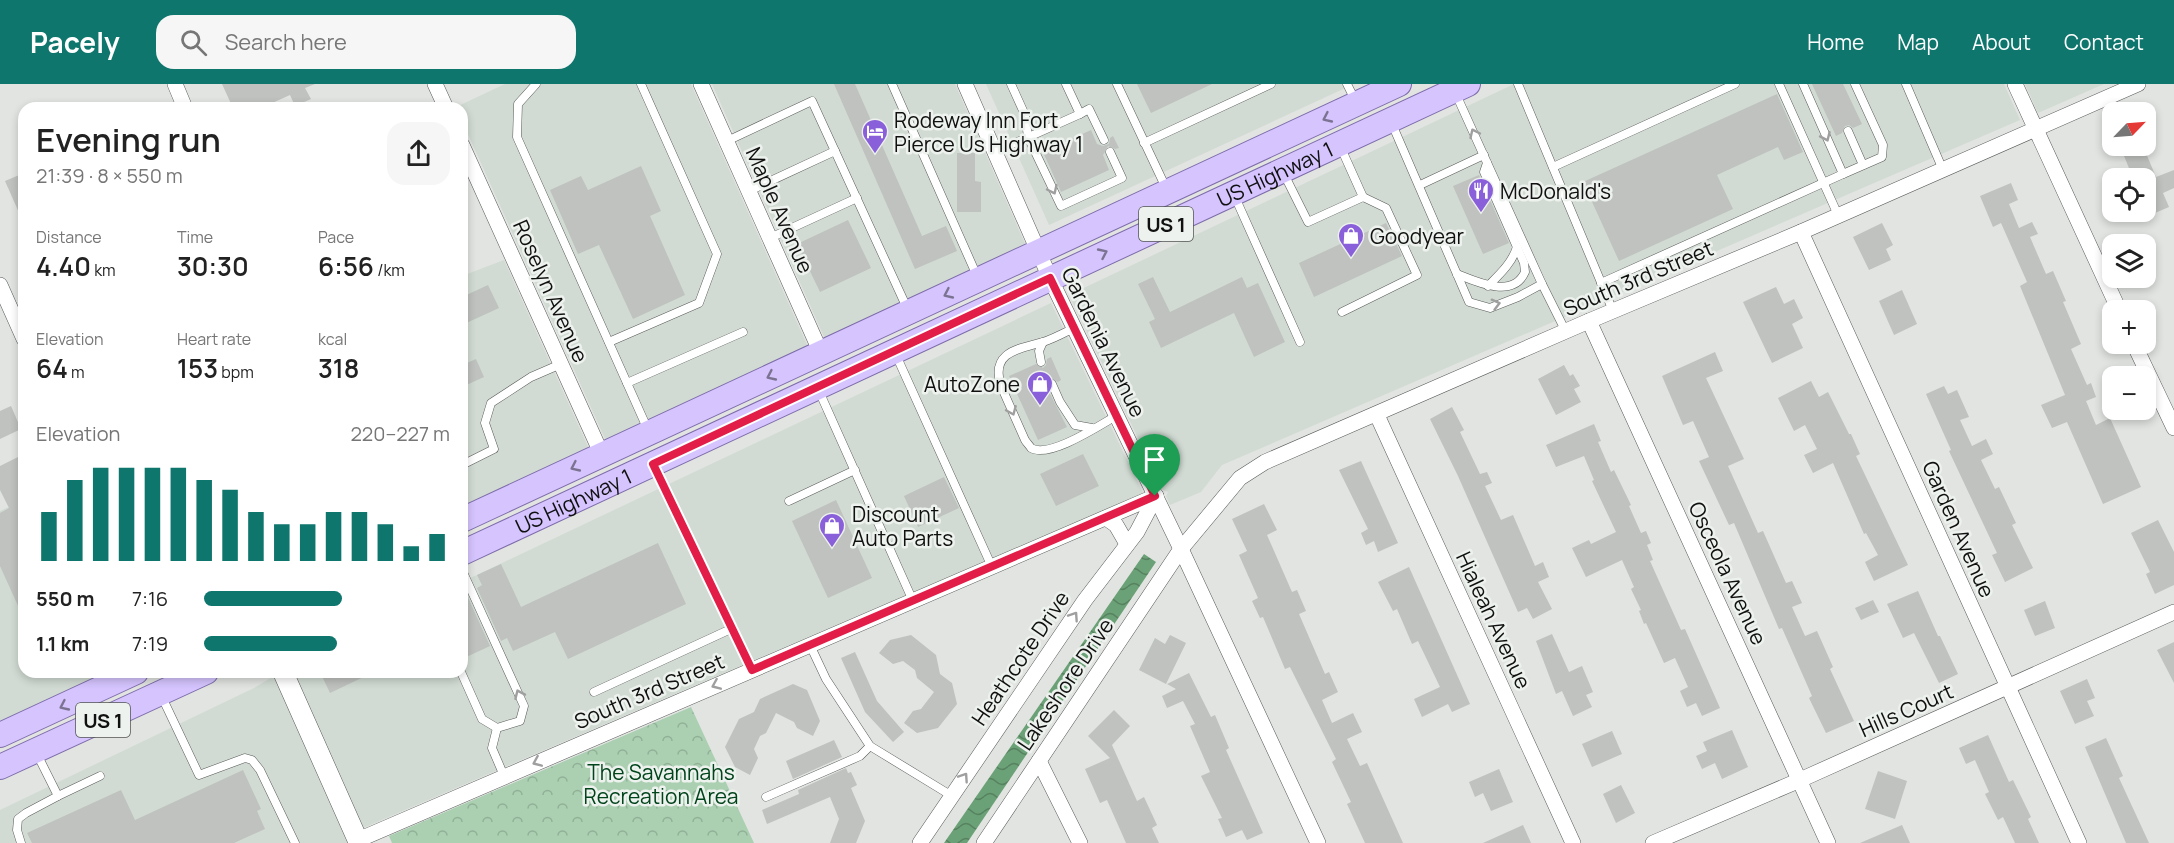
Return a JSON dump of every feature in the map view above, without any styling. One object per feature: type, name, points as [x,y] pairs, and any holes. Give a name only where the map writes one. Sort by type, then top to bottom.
[{"type":"main road","name":"US Highway 1","points":[[468,517],[1167,192],[1352,94],[1398,84]]},
{"type":"main road","points":[[1391,120],[1398,100],[1414,84]]},
{"type":"main road","name":"US Highway 1","points":[[468,550],[1461,87]]},
{"type":"main road","points":[[1334,146],[1352,124],[1356,113],[1352,94]]},
{"type":"main road","name":"US 1","points":[[0,735],[123,678]]},
{"type":"main road","name":"US 1","points":[[0,767],[193,678]]},
{"type":"street","points":[[175,84],[182,102]]},
{"type":"street","points":[[435,84],[443,102]]},
{"type":"street","name":"Maple Avenue","points":[[701,84],[821,353]]},
{"type":"street","name":"Gardenia Avenue","points":[[965,84],[1050,278],[1181,549],[1318,843]]},
{"type":"street","points":[[2014,84],[2114,300]]},
{"type":"street","name":"South 3rd Street","points":[[1181,549],[1240,478],[1265,462],[1589,321],[1801,232],[2138,84]]},
{"type":"street","name":"Roselyn Avenue","points":[[468,158],[602,455]]},
{"type":"street","name":"Garden Avenue","points":[[1801,232],[2079,843]]},
{"type":"street","points":[[0,285],[18,326]]},
{"type":"street","name":"Osceola Avenue","points":[[1589,321],[1828,843]]},
{"type":"street","points":[[2139,354],[2174,428]]},
{"type":"street","name":"Hialeah Avenue","points":[[1377,415],[1573,843]]},
{"type":"street","name":"South 3rd Street","points":[[358,841],[1155,496]]},
{"type":"street","name":"Heathcote Drive","points":[[920,843],[1085,600],[1137,532],[1155,496]]},
{"type":"street","points":[[1106,518],[1116,525],[1127,544]]},
{"type":"street","name":"Lakeshore Drive","points":[[984,843],[1181,549]]},
{"type":"street","name":"Hills Court","points":[[1653,843],[2008,688],[2174,612]]},
{"type":"street","points":[[286,678],[358,841]]},
{"type":"street","points":[[1039,761],[1080,843]]},
{"type":"lane","points":[[536,84],[518,104],[517,137],[650,434]]},
{"type":"lane","points":[[609,342],[699,303],[717,254],[641,84]]},
{"type":"lane","points":[[892,84],[979,280]]},
{"type":"lane","points":[[1011,84],[1025,115],[1028,137],[1061,206],[1122,178],[1110,152]]},
{"type":"lane","points":[[1066,84],[1080,114]]},
{"type":"lane","points":[[1117,84],[1167,192]]},
{"type":"lane","points":[[1144,143],[1271,84]]},
{"type":"lane","points":[[1518,84],[1613,311]]},
{"type":"lane","points":[[1553,167],[1735,84]]},
{"type":"lane","points":[[1779,84],[1838,215]]},
{"type":"lane","points":[[1803,84],[1843,174]]},
{"type":"lane","points":[[1601,283],[1882,157],[1883,145],[1856,84]]},
{"type":"lane","points":[[1906,84],[1943,170]]},
{"type":"lane","points":[[1461,87],[1486,159],[1566,332]]},
{"type":"lane","points":[[727,141],[812,101],[909,312]]},
{"type":"lane","points":[[995,152],[1089,109],[1104,140]]},
{"type":"lane","points":[[1391,120],[1469,302],[1490,308],[1542,284]]},
{"type":"lane","points":[[1848,131],[1863,165]]},
{"type":"lane","points":[[1334,146],[1363,197],[1386,208],[1417,275],[1342,312]]},
{"type":"lane","points":[[749,191],[836,151]]},
{"type":"lane","points":[[1420,185],[1486,159]]},
{"type":"lane","points":[[1458,274],[1482,285],[1509,286],[1523,278],[1525,272],[1524,263],[1484,172],[1486,159]]},
{"type":"lane","points":[[1282,170],[1308,222],[1363,197]]},
{"type":"lane","points":[[1233,193],[1300,342]]},
{"type":"lane","points":[[770,238],[857,198]]},
{"type":"lane","points":[[1488,286],[1504,270],[1517,247]]},
{"type":"lane","points":[[1074,328],[1043,342],[1029,344],[1010,352],[999,368],[1001,386],[1025,440],[1030,447],[1038,450],[1053,447],[1071,441],[1116,416]]},
{"type":"lane","points":[[627,383],[743,332]]},
{"type":"lane","points":[[1041,362],[1039,351],[1043,342]]},
{"type":"lane","points":[[894,351],[992,567]]},
{"type":"lane","points":[[468,462],[494,449],[485,423],[491,403],[531,376],[561,364]]},
{"type":"lane","points":[[1052,384],[1060,402],[1076,425],[1094,428]]},
{"type":"lane","points":[[818,386],[913,601]]},
{"type":"lane","points":[[653,464],[752,670]]},
{"type":"lane","points":[[789,501],[855,470]]},
{"type":"lane","points":[[464,678],[482,719],[497,728],[520,721],[524,706],[468,583]]},
{"type":"lane","points":[[594,692],[733,628]]},
{"type":"lane","points":[[810,645],[826,679],[870,746],[952,796]]},
{"type":"lane","points":[[160,693],[199,775],[245,758],[252,760],[260,770],[295,843]]},
{"type":"lane","points":[[497,728],[492,748],[504,776]]},
{"type":"lane","points":[[766,796],[860,756],[870,746]]},
{"type":"lane","points":[[35,751],[58,796]]},
{"type":"lane","points":[[21,843],[17,830],[18,819],[99,776]]},
{"type":"shaded area","points":[[505,84],[691,84],[808,347],[606,441],[468,134],[467,102]]},
{"type":"shaded area","points":[[712,84],[955,84],[1026,246],[825,339]]},
{"type":"shaded area","points":[[986,84],[1354,84],[1049,225]]},
{"type":"shaded area","points":[[1514,84],[2004,84],[2020,120],[1222,465],[1201,492],[1170,505],[1166,496],[1168,492],[1163,490],[1069,295]]},
{"type":"shaded area","points":[[2025,84],[2104,84],[2038,113]]},
{"type":"shaded area","points":[[504,260],[589,449],[468,505],[468,274]]},
{"type":"shaded area","points":[[1051,303],[1143,493],[363,828],[297,678],[468,678],[468,579]]},
{"type":"shaded area","points":[[18,503],[18,678],[101,678],[0,726],[0,511]]},
{"type":"shaded area","points":[[271,678],[275,678],[349,843],[0,843],[0,810]]},
{"type":"green space","name":"The Savannahs Recreation Area","points":[[691,707],[754,843],[392,843],[389,836]]},
{"type":"water","points":[[1144,554],[1156,562],[967,843],[944,843]]},
{"type":"building","points":[[222,84],[315,84],[305,88],[311,99],[304,102],[293,102],[290,95],[274,102],[230,102]]},
{"type":"building","name":"Rodeway Inn Fort Pierce Us Highway 1","points":[[834,84],[855,84],[922,236],[946,226],[957,251],[915,269]]},
{"type":"building","points":[[1137,84],[1212,84],[1151,113]]},
{"type":"building","points":[[1812,84],[1843,84],[1862,124],[1853,128],[1849,125],[1845,126],[1842,133],[1836,136]]},
{"type":"building","points":[[1777,94],[1803,152],[1784,160],[1778,147],[1717,175],[1733,209],[1619,261],[1583,182]]},
{"type":"building","points":[[1091,130],[1097,144],[1103,146],[1109,144],[1113,136],[1119,148],[1108,146],[1103,155],[1109,170],[1061,192],[1043,152]]},
{"type":"building","points":[[957,153],[975,153],[975,181],[981,182],[981,212],[957,212]]},
{"type":"building","points":[[2124,156],[2147,156],[2152,168],[2129,168]]},
{"type":"building","points":[[641,166],[661,211],[650,216],[685,295],[633,319],[599,245],[578,254],[550,190],[581,176],[588,190]]},
{"type":"building","points":[[2174,170],[2174,188],[2163,193],[2169,207],[2156,213],[2156,177]]},
{"type":"building","name":"McDonald's","points":[[1479,175],[1509,243],[1483,254],[1453,186]]},
{"type":"building","points":[[18,176],[18,210],[5,181]]},
{"type":"building","points":[[2011,183],[2018,200],[2009,204],[2019,228],[2032,222],[2038,234],[2030,237],[2046,274],[2053,271],[2066,301],[2063,302],[2081,344],[2071,349],[2087,385],[2091,383],[2096,397],[2086,401],[2096,425],[2111,420],[2141,487],[2103,504],[2067,422],[2052,428],[2041,405],[2065,395],[2020,286],[2027,282],[2001,223],[1993,227],[1980,196]]},
{"type":"building","points":[[848,220],[871,268],[820,292],[797,244]]},
{"type":"building","name":"Goodyear","points":[[1386,223],[1402,256],[1314,297],[1299,263]]},
{"type":"building","points":[[1882,223],[1893,245],[1886,249],[1891,260],[1869,270],[1853,237]]},
{"type":"building","points":[[1153,277],[1170,312],[1242,277],[1247,288],[1258,283],[1285,342],[1254,357],[1234,313],[1161,348],[1149,322],[1155,319],[1138,284]]},
{"type":"building","points":[[488,285],[499,308],[468,322],[468,294]]},
{"type":"building","points":[[1776,287],[1784,304],[1794,299],[1803,318],[1792,324],[1803,348],[1772,363],[1743,302]]},
{"type":"building","points":[[1902,290],[1917,324],[1894,335],[1879,301]]},
{"type":"building","points":[[1715,352],[1723,371],[1706,378],[1744,459],[1728,466],[1758,533],[1763,531],[1786,583],[1792,581],[1802,603],[1792,607],[1805,636],[1817,631],[1833,667],[1830,669],[1854,721],[1826,733],[1809,698],[1812,696],[1782,628],[1779,629],[1734,523],[1729,525],[1699,461],[1709,457],[1693,421],[1683,425],[1662,376]]},
{"type":"building","name":"AutoZone","points":[[1051,357],[1061,380],[1058,382],[1050,378],[1046,386],[1067,427],[1038,440],[1009,376],[1036,364],[1043,368],[1047,359]]},
{"type":"building","points":[[476,359],[484,377],[468,384],[468,362]]},
{"type":"building","points":[[1564,365],[1570,376],[1573,374],[1580,386],[1574,389],[1581,402],[1556,415],[1538,379]]},
{"type":"building","points":[[1811,381],[1819,397],[1828,392],[1851,434],[1860,454],[1856,456],[1908,565],[1874,581],[1865,562],[1878,555],[1866,533],[1864,534],[1833,463],[1813,473],[1804,455],[1817,449],[1805,425],[1794,431],[1778,398]]},
{"type":"building","points":[[1944,386],[1948,394],[1957,390],[1969,417],[1960,420],[1972,446],[1986,439],[1993,454],[1981,460],[1995,489],[1999,487],[2016,523],[2012,525],[2033,568],[2005,582],[1992,555],[1997,553],[1949,451],[1951,450],[1926,394]]},
{"type":"building","points":[[11,406],[18,422],[18,430],[0,439],[0,411]]},
{"type":"building","points":[[1452,407],[1464,430],[1460,432],[1480,474],[1487,472],[1492,483],[1485,486],[1501,520],[1513,515],[1535,566],[1543,562],[1549,577],[1538,582],[1552,609],[1533,619],[1527,608],[1518,612],[1458,476],[1430,419]]},
{"type":"building","points":[[1594,424],[1601,441],[1598,442],[1611,472],[1614,470],[1631,505],[1629,506],[1641,533],[1646,531],[1651,543],[1647,545],[1653,560],[1650,561],[1681,630],[1685,629],[1720,708],[1702,716],[1696,703],[1687,707],[1680,691],[1688,687],[1675,658],[1664,663],[1646,623],[1644,624],[1639,611],[1641,610],[1631,589],[1634,587],[1622,560],[1586,577],[1572,548],[1589,540],[1591,544],[1616,532],[1592,481],[1594,480],[1584,456],[1556,467],[1546,445]]},
{"type":"building","points":[[1083,454],[1099,486],[1056,506],[1040,474]]},
{"type":"building","points":[[18,457],[18,606],[0,566],[0,513],[9,508],[0,490],[0,466]]},
{"type":"building","points":[[1361,461],[1398,543],[1378,552],[1374,541],[1366,545],[1361,533],[1368,529],[1339,470]]},
{"type":"building","points":[[944,477],[959,508],[918,527],[904,496]]},
{"type":"building","name":"Discount Auto Parts","points":[[836,500],[872,578],[828,598],[792,521]]},
{"type":"building","points":[[1264,504],[1277,530],[1267,535],[1292,592],[1297,590],[1306,611],[1299,614],[1325,674],[1329,672],[1338,692],[1322,700],[1332,723],[1353,713],[1362,732],[1347,739],[1360,766],[1367,763],[1403,843],[1365,843],[1347,804],[1351,802],[1332,762],[1336,759],[1290,667],[1285,669],[1263,617],[1260,618],[1252,601],[1258,598],[1239,555],[1247,551],[1232,519]]},
{"type":"building","points":[[2158,520],[2174,552],[2174,585],[2155,594],[2146,574],[2150,572],[2131,533]]},
{"type":"building","points":[[658,543],[686,604],[568,659],[555,632],[513,651],[507,638],[501,641],[477,588],[482,585],[477,575],[501,564],[521,607]]},
{"type":"building","points":[[1409,567],[1470,704],[1452,712],[1448,704],[1422,717],[1414,699],[1440,687],[1418,641],[1412,644],[1397,609],[1393,611],[1378,582]]},
{"type":"building","points":[[1918,591],[1958,674],[1939,683],[1914,633],[1903,638],[1887,604]]},
{"type":"building","points":[[468,597],[490,646],[468,656]]},
{"type":"building","points":[[1873,600],[1879,612],[1861,620],[1855,608]]},
{"type":"building","points":[[2045,601],[2055,628],[2035,636],[2024,610]]},
{"type":"building","points":[[1552,634],[1569,672],[1582,666],[1593,692],[1586,695],[1592,707],[1573,716],[1562,691],[1556,694],[1536,641]]},
{"type":"building","points":[[911,635],[936,655],[940,674],[952,683],[957,704],[938,728],[917,733],[904,723],[913,711],[921,709],[934,692],[917,678],[915,670],[903,661],[893,664],[879,653],[890,640]]},
{"type":"building","points":[[1170,635],[1186,643],[1166,684],[1139,670],[1155,638],[1165,644]]},
{"type":"building","points":[[2174,642],[2174,683],[2157,650]]},
{"type":"building","points":[[855,652],[877,701],[904,732],[893,742],[865,712],[841,658]]},
{"type":"building","points":[[1189,673],[1211,717],[1215,715],[1229,748],[1226,750],[1263,833],[1247,840],[1242,830],[1226,837],[1218,819],[1222,818],[1201,776],[1210,772],[1190,726],[1195,724],[1183,701],[1167,708],[1162,696],[1176,689],[1167,684]]},
{"type":"building","points":[[323,678],[361,678],[330,693]]},
{"type":"building","points":[[2087,679],[2095,698],[2087,701],[2094,716],[2075,724],[2060,691]]},
{"type":"building","points":[[793,684],[807,690],[820,721],[813,736],[797,728],[794,722],[776,713],[766,733],[760,736],[754,749],[758,758],[750,775],[735,767],[725,747],[739,719],[754,712],[760,699]]},
{"type":"building","points":[[1114,710],[1130,726],[1112,745],[1137,801],[1144,797],[1157,825],[1152,828],[1159,843],[1126,843],[1107,800],[1100,803],[1085,769],[1110,758],[1088,736]]},
{"type":"building","points":[[1732,730],[1748,767],[1722,779],[1715,763],[1702,769],[1696,756],[1707,751],[1703,742]]},
{"type":"building","points":[[1612,731],[1622,754],[1592,767],[1582,744]]},
{"type":"building","points":[[1988,735],[2009,782],[2013,780],[2031,817],[2028,819],[2039,843],[2015,843],[2003,817],[1998,820],[1985,794],[1989,792],[1975,760],[1966,764],[1959,748]]},
{"type":"building","points":[[2106,738],[2123,776],[2119,778],[2149,843],[2126,843],[2085,747]]},
{"type":"building","points":[[834,740],[842,757],[793,779],[786,761]]},
{"type":"building","points":[[846,768],[848,773],[851,772],[857,785],[851,788],[865,821],[856,843],[830,843],[839,819],[830,797],[767,824],[762,810],[799,794],[798,790]]},
{"type":"building","points":[[1499,769],[1513,802],[1491,811],[1483,793],[1475,797],[1469,782]]},
{"type":"building","points":[[243,770],[261,809],[257,811],[265,829],[234,843],[32,843],[27,833],[121,790],[135,820]]},
{"type":"building","points":[[1878,771],[1907,781],[1895,819],[1865,809]]},
{"type":"building","points":[[1621,785],[1635,813],[1616,823],[1603,794]]},
{"type":"building","points":[[1523,825],[1531,843],[1483,843]]},
{"type":"building","points":[[1902,825],[1910,843],[1860,843]]},
{"type":"place","name":"Rodeway Inn Fort Pierce Us Highway 1","points":[[875,155]]},
{"type":"place","name":"McDonald's","points":[[1481,214]]},
{"type":"place","name":"Goodyear","points":[[1351,259]]},
{"type":"place","name":"AutoZone","points":[[1040,407]]},
{"type":"place","name":"Discount Auto Parts","points":[[832,549]]},
{"type":"route","points":[[1050,278],[1155,496],[752,670],[653,464],[1050,278]]}]
